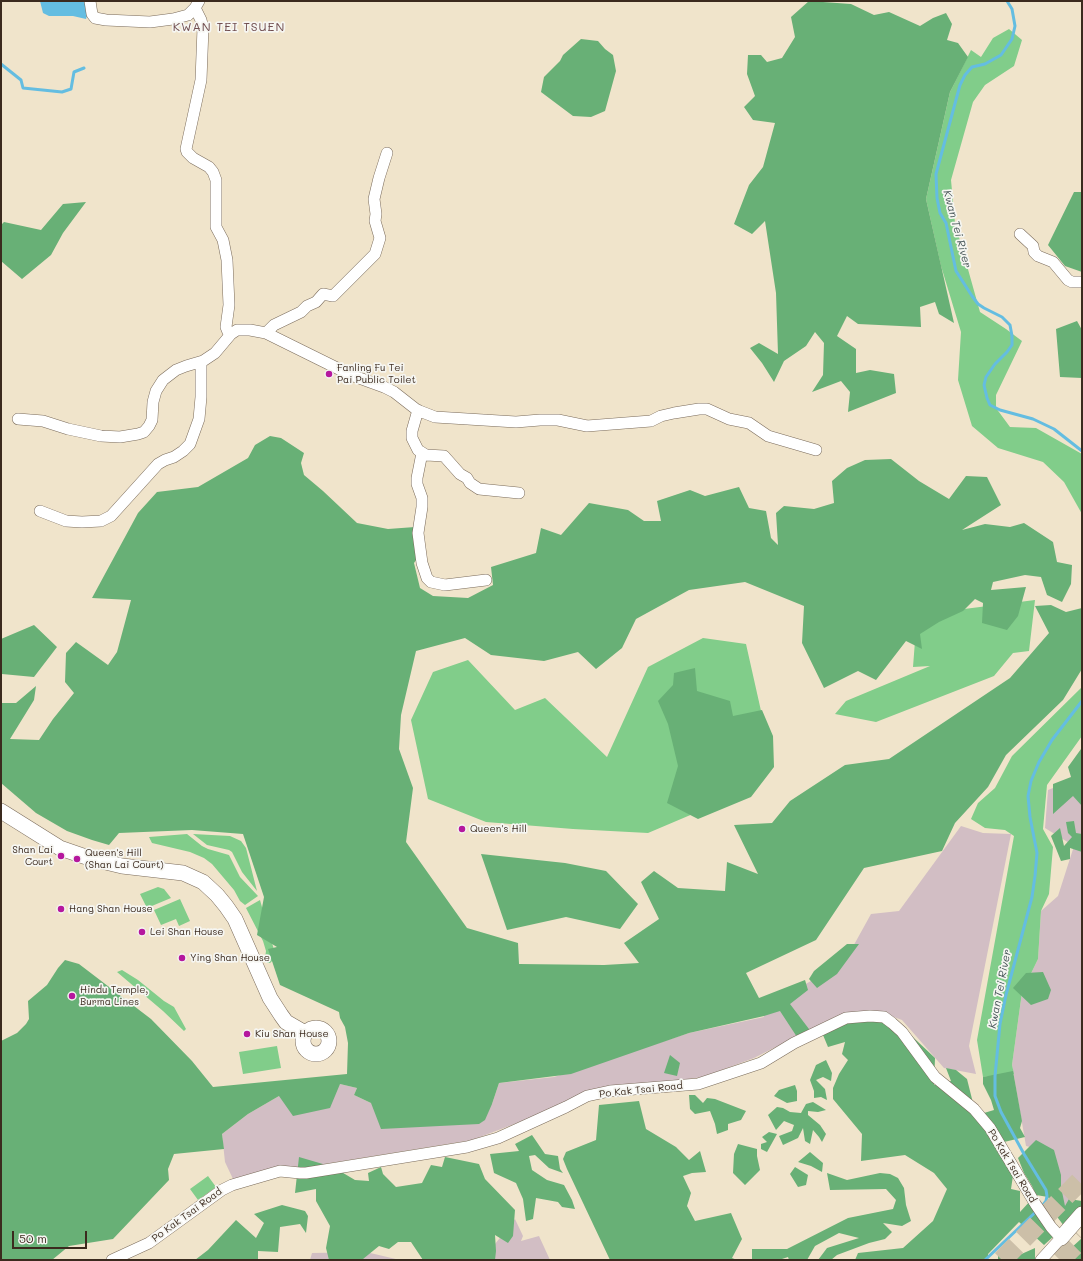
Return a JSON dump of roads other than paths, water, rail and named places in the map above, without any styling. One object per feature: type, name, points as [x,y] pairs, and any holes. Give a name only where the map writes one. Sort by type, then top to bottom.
[{"type":"street","points":[[90,1],[92,14],[95,18],[125,22],[150,22],[173,19],[188,14],[197,4]]},
{"type":"street","points":[[197,4],[203,28],[201,80],[186,149],[193,158],[209,167],[216,180],[216,227],[224,240],[227,260],[229,304],[226,327],[228,332],[231,334]]},
{"type":"street","points":[[266,333],[274,325],[316,302],[323,294],[333,296],[375,254],[380,238],[375,221],[376,214],[374,200],[387,153]]},
{"type":"street","points":[[1020,234],[1033,246],[1034,252],[1038,256],[1053,262],[1068,280],[1072,282],[1082,282]]},
{"type":"street","points":[[18,419],[43,421],[68,429],[102,436],[120,437],[144,432],[152,420],[153,402],[156,391],[163,380],[176,370],[201,362],[215,353],[231,334],[237,330],[250,330],[266,333],[351,375],[384,387],[394,392],[418,410],[435,417],[516,422],[558,420],[587,426],[651,421],[661,416],[674,413],[707,409],[729,419],[748,424],[768,436],[816,450]]},
{"type":"street","points":[[40,511],[66,520],[82,522],[101,521],[111,516],[158,464],[183,451],[190,444],[199,419],[201,362]]},
{"type":"street","points":[[418,410],[412,430],[412,438],[418,450],[426,456],[444,456],[460,474],[480,489],[519,493]]},
{"type":"street","points":[[422,452],[417,478],[417,484],[422,498],[418,533],[422,563],[427,578],[430,582],[445,585],[486,580]]},
{"type":"street","points":[[1,811],[60,848],[89,858],[122,866],[183,874],[203,882],[217,895],[235,920],[270,998],[281,1015],[286,1022],[305,1033]]},
{"type":"street","name":"Po Kak Tsai Road","points":[[112,1260],[149,1243],[222,1190],[232,1185],[280,1171],[306,1173],[468,1148],[498,1138],[587,1096],[610,1091],[698,1084],[761,1063],[794,1043],[846,1018],[870,1016],[884,1017],[892,1022],[902,1032],[935,1077],[974,1109],[990,1128],[1038,1208],[1051,1227],[1061,1238]]},
{"type":"street","points":[[1041,1260],[1082,1214]]},
{"type":"water","points":[[40,1],[86,1],[88,12],[86,19],[73,16],[49,16],[43,13]]},
{"type":"waterway","name":"Kwan Tei River","points":[[1007,1],[1012,9],[1015,26],[1012,39],[1001,55],[985,64],[972,67],[965,75],[960,85],[936,174],[937,198],[940,213],[946,223],[956,271],[978,304],[1002,317],[1010,325],[1012,345],[995,364],[986,377],[984,385],[990,405],[1000,410],[1033,419],[1054,429],[1082,451]]},
{"type":"waterway","points":[[1,64],[21,80],[23,88],[62,92],[71,89],[74,72],[84,68]]},
{"type":"waterway","name":"Kwan Tei River","points":[[985,1260],[1043,1205],[1047,1196],[1046,1190],[1001,1112],[995,1096],[995,1076],[1000,1024],[1006,995],[1032,897],[1035,876],[1037,853],[1030,817],[1028,796],[1031,781],[1039,762],[1052,740],[1082,701]]},
{"type":"tunnel","points":[[1002,1260],[1082,1179]]},
{"type":"tunnel","points":[[1060,1260],[1082,1238]]},
{"type":"place","name":"Fanling Fu Tei Pai Public Toilet","points":[[329,374]]},
{"type":"place","name":"Queen's Hill","points":[[462,829]]},
{"type":"place","name":"Shan Lai Court","points":[[61,856]]},
{"type":"place","name":"Queen's Hill (Shan Lai Court)","points":[[77,859]]},
{"type":"place","name":"Hang Shan House","points":[[61,909]]},
{"type":"place","name":"Lei Shan House","points":[[142,932]]},
{"type":"place","name":"Ying Shan House","points":[[182,958]]},
{"type":"place","name":"Hindu Temple, Burma Lines","points":[[72,996]]},
{"type":"place","name":"Kiu Shan House","points":[[247,1034]]},
{"type":"district","name":"KWAN TEI TSUEN","points":[[229,27]]}]
